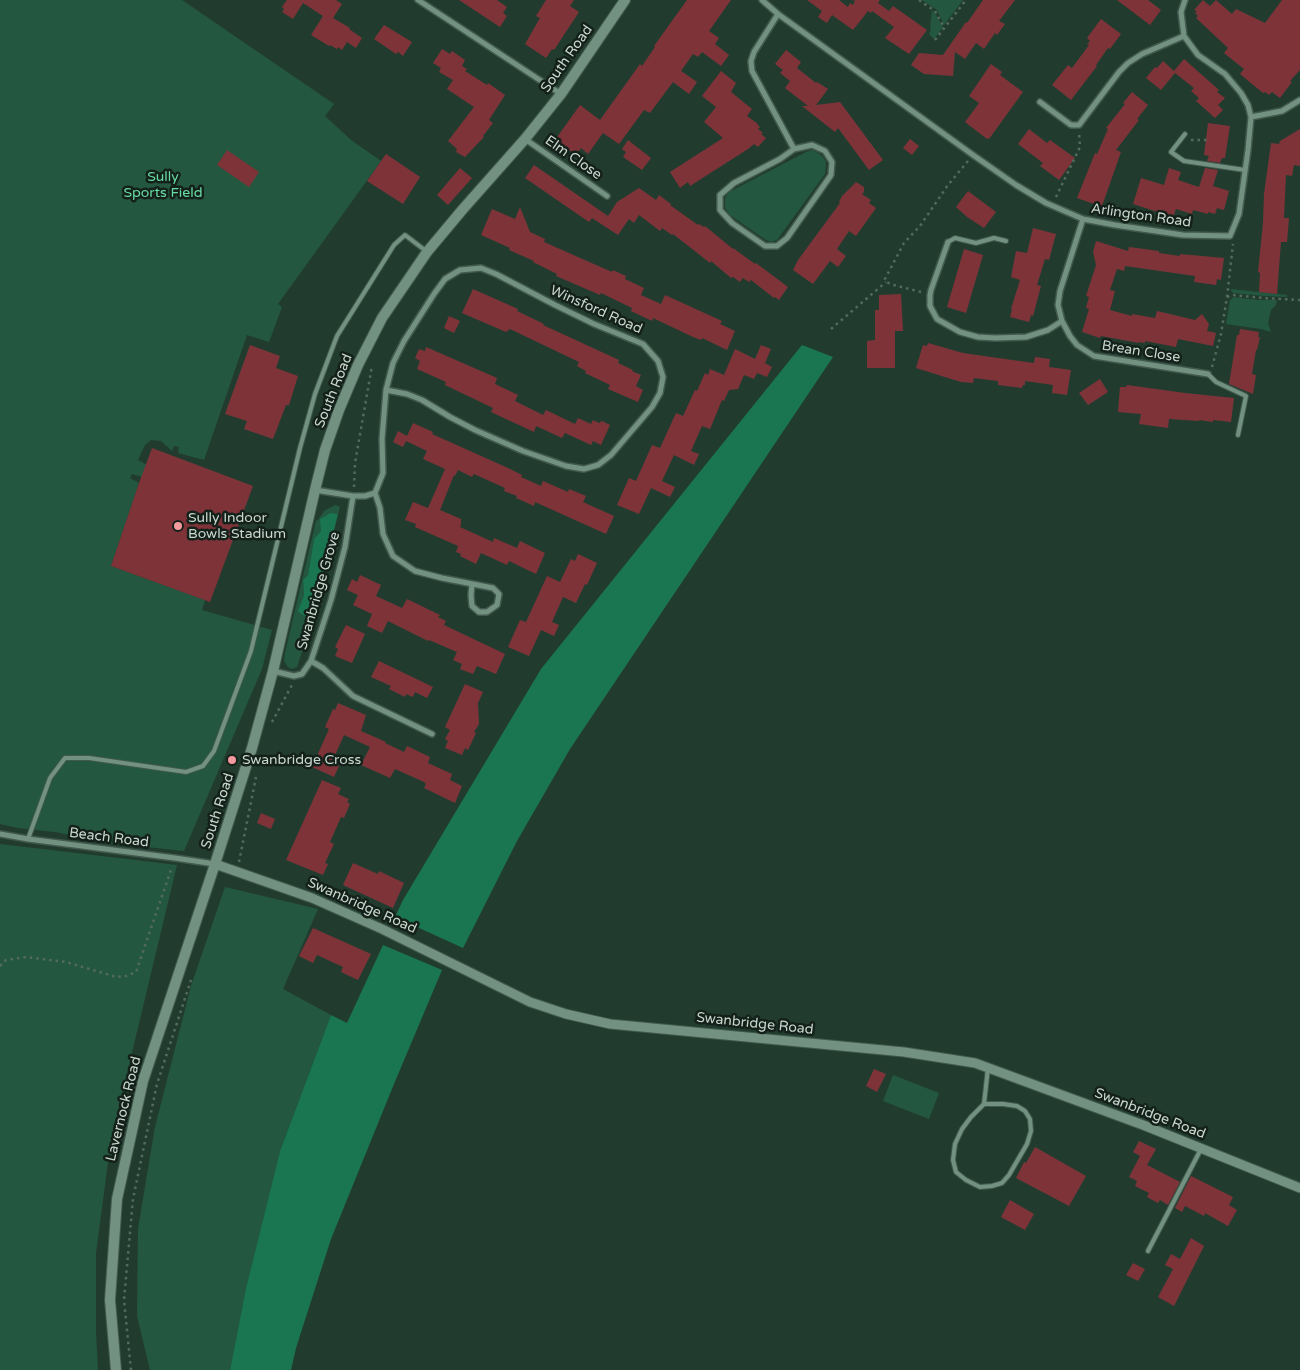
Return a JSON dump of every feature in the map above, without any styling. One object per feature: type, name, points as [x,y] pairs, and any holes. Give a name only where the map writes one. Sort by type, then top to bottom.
[{"type":"main road","name":"South Road","points":[[215,864],[252,748],[273,671],[325,450],[358,365],[382,318],[427,252],[526,139],[562,94],[625,0]]},
{"type":"main road","name":"Lavernock Road","points":[[116,1370],[110,1300],[117,1199],[143,1081],[215,864]]},
{"type":"street","points":[[418,0],[562,94]]},
{"type":"street","name":"Arlington Road","points":[[762,0],[778,14],[973,155],[1016,185],[1052,205],[1083,219],[1115,225],[1183,235],[1230,236]]},
{"type":"street","points":[[1185,0],[1181,12],[1184,36],[1198,54],[1224,74],[1241,93],[1248,105],[1251,117],[1239,214],[1230,236]]},
{"type":"street","points":[[778,14],[754,52],[751,62],[752,70],[794,149]]},
{"type":"street","points":[[1040,102],[1071,125],[1079,125],[1128,63],[1149,51],[1184,36]]},
{"type":"street","points":[[1251,117],[1282,111],[1300,100]]},
{"type":"street","name":"Elm Close","points":[[526,139],[607,196]]},
{"type":"street","points":[[812,145],[825,151],[832,162],[831,175],[787,238],[777,246],[765,246],[732,223],[720,210],[720,195],[734,183],[780,160],[794,149],[812,145]]},
{"type":"street","points":[[948,242],[930,295],[930,306],[938,319],[960,332],[978,337],[1026,337],[1048,330],[1062,321],[1058,305],[1060,291],[1083,219]]},
{"type":"street","name":"Winsford Road","points":[[375,493],[383,473],[382,439],[386,390],[394,363],[404,341],[434,294],[445,279],[460,270],[482,268],[594,324],[643,344],[658,360],[663,377],[660,393],[652,407],[611,455],[598,465],[584,469],[566,466],[523,451],[450,417],[422,400],[386,390]]},
{"type":"street","name":"Brean Close","points":[[1062,321],[1077,345],[1094,356],[1208,374]]},
{"type":"street","points":[[315,490],[353,496],[365,496],[375,493],[380,508],[383,534],[392,556],[414,571],[493,588],[499,594],[497,605],[487,612],[479,612],[472,606],[472,584]]},
{"type":"street","name":"Swanbridge Grove","points":[[294,676],[302,674],[311,662],[346,547],[353,496]]},
{"type":"street","name":"Swanbridge Grove","points":[[311,662],[323,668],[353,696],[432,734]]},
{"type":"street","points":[[273,671],[294,676]]},
{"type":"street","name":"Beach Road","points":[[0,834],[215,864]]},
{"type":"street","name":"Swanbridge Road","points":[[215,864],[321,902],[382,929],[530,1002],[566,1014],[610,1024],[904,1052],[975,1063],[1143,1125],[1300,1188]]},
{"type":"lane","points":[[1184,136],[1171,152],[1184,161],[1245,170]]},
{"type":"lane","points":[[28,839],[50,778],[66,758],[89,758],[186,772],[203,766],[214,751],[251,651],[300,448],[315,394],[337,336],[394,245],[405,235],[427,252]]},
{"type":"lane","points":[[948,242],[955,238],[976,243],[994,238],[1006,241]]},
{"type":"lane","points":[[1208,374],[1216,382],[1246,396],[1238,435]]},
{"type":"lane","points":[[984,1104],[1017,1106],[1025,1111],[1030,1119],[1031,1130],[1027,1144],[1009,1175],[1002,1183],[980,1187],[956,1172],[953,1160],[955,1144],[962,1129],[984,1104],[988,1068]]},
{"type":"lane","points":[[1148,1252],[1201,1148]]},
{"type":"path","points":[[919,0],[935,11],[944,28]]},
{"type":"path","points":[[935,40],[966,0]]},
{"type":"path","points":[[1052,205],[1080,147],[1079,125]]},
{"type":"path","points":[[1184,136],[1190,140],[1209,140]]},
{"type":"path","points":[[831,329],[886,282],[885,279],[904,243],[920,226],[948,185],[973,155]]},
{"type":"path","points":[[1208,374],[1221,334],[1227,297],[1233,242],[1230,236]]},
{"type":"path","points":[[886,282],[930,295]]},
{"type":"path","points":[[1227,297],[1232,295],[1300,300]]},
{"type":"path","points":[[269,727],[290,689],[294,676]]},
{"type":"path","points":[[238,871],[258,770]]},
{"type":"path","points":[[0,966],[6,960],[26,957],[66,962],[116,976],[126,976],[136,972],[175,858]]},
{"type":"path","points":[[131,1370],[124,1300],[133,1199],[157,1084],[192,974]]},
{"type":"green space","name":"Sully Sports Field","points":[[0,0],[182,0],[334,104],[325,116],[351,140],[381,161],[278,304],[282,307],[269,342],[247,335],[204,460],[178,453],[179,447],[174,446],[172,451],[161,441],[151,440],[145,445],[138,460],[147,465],[142,477],[132,474],[130,478],[139,483],[111,566],[205,600],[202,610],[272,630],[262,669],[184,851],[110,843],[0,824]]},
{"type":"green space","points":[[922,0],[963,0],[944,25],[937,10]]},
{"type":"green space","points":[[932,10],[943,27],[934,39],[929,34]]},
{"type":"green space","points":[[812,150],[823,157],[826,162],[825,174],[777,240],[771,242],[766,240],[730,215],[725,208],[725,198],[729,192]]},
{"type":"green space","points":[[1230,289],[1287,295],[1287,297],[1233,293]]},
{"type":"green space","points":[[1234,297],[1277,300],[1276,305],[1271,310],[1268,323],[1271,332],[1226,324],[1230,300]]},
{"type":"green space","points":[[802,345],[833,357],[570,749],[517,841],[463,948],[395,917],[403,900],[541,669]]},
{"type":"green space","points":[[335,505],[340,507],[338,514],[331,513],[314,539],[308,575],[303,580],[304,595],[299,611],[312,622],[297,667],[292,669],[284,661],[285,653],[316,521],[324,511]]},
{"type":"green space","points":[[331,513],[338,514],[312,622],[298,611],[304,595],[303,580],[308,575],[314,539],[321,531],[320,519]]},
{"type":"green space","points":[[0,844],[177,865],[111,1140],[96,1253],[98,1370],[0,1370]]},
{"type":"green space","points":[[225,887],[318,909],[283,989],[331,1015],[280,1151],[246,1288],[230,1370],[150,1370],[137,1316],[138,1229],[155,1127],[191,986]]},
{"type":"green space","points":[[383,945],[442,970],[331,1239],[296,1348],[291,1370],[230,1370],[246,1288],[280,1151],[331,1015],[347,1023]]},
{"type":"green space","points":[[893,1075],[939,1093],[929,1119],[883,1101]]},
{"type":"building","points":[[287,0],[336,0],[342,4],[333,18],[362,38],[356,48],[347,42],[342,50],[338,47],[337,49],[329,46],[311,35],[323,16],[303,3],[293,19],[282,12],[284,9],[282,7]]},
{"type":"building","points":[[459,0],[497,0],[507,7],[503,13],[507,16],[500,27]]},
{"type":"building","points":[[546,0],[574,0],[570,6],[579,12],[554,50],[552,49],[546,58],[525,44],[540,18],[536,16]]},
{"type":"building","points":[[687,0],[731,0],[709,31],[719,38],[715,44],[729,55],[721,66],[702,52],[698,57],[693,54],[681,71],[697,82],[689,94],[673,82],[650,113],[644,110],[619,144],[603,133],[588,154],[581,148],[576,155],[555,140],[580,105],[600,120],[640,64],[642,66]]},
{"type":"building","points":[[807,0],[839,0],[848,7],[850,3],[853,5],[855,1],[853,0],[880,0],[878,3],[889,11],[893,6],[927,30],[909,54],[885,38],[894,27],[872,11],[871,13],[868,11],[853,30],[832,15],[827,23],[818,17],[822,11]]},
{"type":"building","points":[[983,0],[1015,0],[999,21],[1005,24],[997,35],[995,33],[984,49],[976,43],[965,59],[955,52],[953,76],[924,74],[911,65],[919,53],[943,55]]},
{"type":"building","points":[[1117,0],[1148,0],[1161,10],[1150,25]]},
{"type":"building","points":[[1203,0],[1210,6],[1216,0],[1232,14],[1236,9],[1265,23],[1282,0],[1300,0],[1300,70],[1290,81],[1292,82],[1280,98],[1272,92],[1269,95],[1265,92],[1263,93],[1240,74],[1244,69],[1224,53],[1228,48],[1196,18],[1198,16],[1195,13],[1197,11],[1194,10]]},
{"type":"building","points":[[1101,19],[1121,34],[1110,49],[1108,48],[1071,100],[1052,85],[1068,65],[1072,68],[1089,45],[1087,44],[1090,41],[1087,38]]},
{"type":"building","points":[[384,25],[412,42],[403,56],[398,52],[396,54],[374,39]]},
{"type":"building","points":[[442,49],[450,54],[452,51],[465,60],[462,66],[467,69],[465,71],[487,85],[488,83],[505,95],[489,120],[493,123],[484,137],[465,157],[456,152],[457,149],[448,141],[474,107],[447,89],[453,80],[439,72],[441,68],[433,63]]},
{"type":"building","points":[[786,50],[801,62],[797,68],[816,83],[828,89],[816,105],[840,102],[883,160],[869,170],[838,128],[835,132],[802,106],[808,106],[785,88],[790,81],[780,73],[783,70],[775,64]]},
{"type":"building","points":[[1184,59],[1219,90],[1217,92],[1225,98],[1218,105],[1223,110],[1215,118],[1196,101],[1199,98],[1191,91],[1194,88],[1175,73],[1161,90],[1146,78],[1163,61],[1174,71]]},
{"type":"building","points":[[991,64],[1002,72],[1000,75],[1023,92],[989,139],[987,139],[965,122],[979,103],[969,96]]},
{"type":"building","points":[[721,71],[736,83],[731,92],[752,109],[747,116],[758,124],[760,127],[758,129],[766,138],[758,147],[754,144],[690,186],[688,182],[680,188],[670,172],[723,138],[704,122],[716,107],[702,96]]},
{"type":"building","points":[[1132,92],[1148,105],[1116,150],[1121,152],[1102,206],[1077,198],[1095,153],[1097,154],[1108,129],[1106,128]]},
{"type":"building","points":[[1208,123],[1230,126],[1225,158],[1222,158],[1220,163],[1207,161],[1209,156],[1204,155]]},
{"type":"building","points":[[1029,129],[1047,143],[1050,140],[1075,158],[1059,180],[1040,166],[1043,163],[1018,144]]},
{"type":"building","points":[[1300,129],[1300,166],[1294,165],[1292,176],[1286,175],[1284,218],[1289,218],[1287,242],[1281,242],[1277,294],[1259,292],[1260,273],[1258,272],[1264,194],[1271,143],[1279,144],[1280,141]]},
{"type":"building","points":[[910,139],[919,146],[912,155],[903,148]]},
{"type":"building","points":[[628,140],[651,158],[642,170],[623,157],[626,152],[622,149]]},
{"type":"building","points":[[227,150],[259,172],[249,187],[217,165]]},
{"type":"building","points":[[386,154],[420,177],[403,204],[367,181]]},
{"type":"building","points":[[534,165],[608,216],[617,202],[639,188],[656,200],[659,195],[698,225],[705,226],[733,249],[756,263],[788,287],[779,300],[751,280],[749,282],[743,278],[740,282],[733,277],[731,278],[673,234],[662,228],[660,231],[639,215],[634,223],[629,219],[618,235],[592,218],[589,222],[525,178]]},
{"type":"building","points":[[460,168],[472,178],[448,205],[437,195]]},
{"type":"building","points":[[1169,168],[1181,172],[1178,180],[1199,187],[1205,168],[1218,170],[1213,186],[1229,191],[1224,210],[1217,208],[1215,214],[1208,212],[1208,214],[1193,210],[1192,214],[1176,209],[1173,217],[1133,204],[1141,178],[1164,185]]},
{"type":"building","points":[[856,182],[864,187],[862,194],[871,200],[869,203],[876,208],[856,236],[849,231],[837,249],[846,256],[838,267],[830,261],[813,284],[793,270],[798,260],[840,203],[842,196]]},
{"type":"building","points":[[968,191],[996,212],[984,228],[956,207]]},
{"type":"building","points":[[520,207],[530,232],[545,239],[544,242],[612,272],[613,270],[626,276],[625,279],[644,288],[641,295],[661,304],[665,295],[722,321],[720,324],[735,331],[727,350],[702,338],[701,340],[693,337],[653,318],[652,321],[631,311],[632,308],[601,293],[600,295],[556,276],[557,274],[534,261],[481,235],[492,209],[515,219]]},
{"type":"building","points":[[1033,228],[1056,234],[1049,260],[1045,259],[1037,285],[1041,286],[1033,316],[1031,315],[1029,322],[1010,317],[1020,280],[1011,277],[1016,251],[1027,253]]},
{"type":"building","points":[[1096,241],[1128,251],[1129,247],[1180,256],[1180,254],[1224,258],[1221,280],[1217,279],[1216,285],[1194,282],[1195,276],[1125,266],[1124,271],[1117,269],[1110,290],[1115,291],[1110,310],[1132,316],[1132,314],[1155,318],[1157,311],[1195,320],[1202,314],[1209,324],[1207,331],[1216,333],[1213,346],[1178,339],[1176,347],[1145,341],[1145,343],[1139,343],[1101,336],[1100,338],[1082,332],[1089,309],[1086,308],[1089,297],[1086,296],[1096,265],[1093,252]]},
{"type":"building","points":[[964,249],[983,255],[966,313],[947,307]]},
{"type":"building","points":[[473,289],[518,309],[517,311],[543,325],[619,360],[618,363],[641,375],[636,386],[643,390],[638,402],[608,389],[610,385],[585,373],[586,371],[577,366],[579,362],[510,329],[506,332],[462,313]]},
{"type":"building","points":[[901,294],[903,331],[895,331],[895,368],[867,368],[867,341],[875,340],[875,310],[879,310],[879,295]]},
{"type":"building","points":[[449,316],[460,321],[454,333],[444,328]]},
{"type":"building","points":[[1240,329],[1259,332],[1258,337],[1260,337],[1252,374],[1256,375],[1253,394],[1229,384],[1237,335],[1239,335]]},
{"type":"building","points":[[928,343],[963,353],[1034,363],[1035,357],[1050,359],[1049,367],[1071,370],[1067,395],[1052,393],[1053,385],[1025,381],[1025,385],[1022,388],[998,385],[998,381],[974,378],[973,383],[961,382],[916,368],[923,345],[927,346]]},
{"type":"building","points":[[250,345],[280,356],[276,368],[298,376],[289,405],[286,405],[273,439],[244,429],[247,421],[225,414]]},
{"type":"building","points":[[761,345],[771,349],[765,363],[772,367],[767,377],[757,373],[754,379],[744,375],[738,389],[729,390],[724,401],[722,400],[710,429],[702,426],[691,451],[699,454],[694,465],[674,455],[662,481],[675,487],[670,497],[651,488],[639,514],[617,505],[629,478],[636,481],[652,445],[660,448],[676,413],[683,416],[705,373],[708,375],[710,369],[724,375],[735,349],[755,359]]},
{"type":"building","points":[[426,347],[497,378],[495,384],[518,395],[515,401],[543,415],[546,410],[575,424],[578,418],[591,424],[593,420],[599,423],[602,421],[610,425],[601,445],[593,441],[591,445],[565,433],[562,438],[536,426],[534,432],[491,412],[493,408],[445,385],[446,382],[417,369],[420,361],[415,358],[419,349],[425,351]]},
{"type":"building","points":[[1100,379],[1108,392],[1088,405],[1079,393]]},
{"type":"building","points":[[1127,385],[1234,398],[1231,422],[1169,419],[1168,428],[1139,424],[1141,414],[1118,412],[1120,387],[1126,387]]},
{"type":"building","points":[[413,423],[433,432],[432,434],[508,468],[522,475],[521,477],[541,486],[543,481],[568,492],[569,489],[586,496],[583,502],[614,516],[606,534],[535,502],[534,506],[504,491],[505,488],[474,474],[472,477],[458,470],[454,475],[440,510],[461,519],[460,527],[493,542],[494,538],[517,548],[520,541],[545,553],[536,574],[509,561],[507,565],[481,553],[476,564],[460,556],[461,554],[456,552],[458,546],[415,527],[416,524],[405,520],[413,502],[428,508],[445,469],[423,459],[427,451],[406,441],[403,447],[393,442],[398,431],[407,436]]},
{"type":"building","points":[[152,448],[253,486],[210,602],[111,566]]},
{"type":"building","points":[[578,554],[597,563],[576,603],[563,597],[552,622],[559,625],[554,636],[541,630],[529,656],[508,647],[520,620],[526,622],[547,576],[560,582],[571,559],[575,561]]},
{"type":"building","points":[[360,575],[381,585],[376,596],[402,608],[407,599],[440,615],[438,617],[446,621],[444,625],[505,654],[496,674],[477,666],[473,674],[460,669],[462,664],[453,660],[457,652],[428,641],[388,621],[382,633],[367,626],[372,614],[353,605],[358,595],[347,590],[352,579],[357,582]]},
{"type":"building","points":[[346,625],[365,634],[352,663],[335,656],[338,649],[335,647]]},
{"type":"building","points":[[379,661],[433,687],[427,698],[415,692],[413,697],[406,694],[405,697],[389,689],[391,686],[371,677]]},
{"type":"building","points":[[465,684],[483,692],[478,703],[479,724],[474,732],[476,733],[468,750],[465,748],[462,755],[445,748],[448,741],[445,739],[450,730],[445,727]]},
{"type":"building","points":[[338,703],[366,715],[361,731],[404,752],[407,746],[430,757],[428,763],[452,774],[450,780],[462,786],[455,803],[424,788],[426,784],[424,782],[395,769],[390,778],[361,765],[370,747],[344,735],[332,762],[339,766],[334,777],[312,767],[329,729],[325,727],[333,709],[335,710]]},
{"type":"building","points":[[322,780],[341,788],[338,794],[349,799],[347,802],[350,804],[344,818],[341,817],[330,842],[334,844],[325,863],[328,864],[323,875],[286,860]]},
{"type":"building","points":[[261,813],[275,819],[271,829],[257,823]]},
{"type":"building","points":[[353,863],[378,874],[379,871],[404,883],[393,908],[343,885]]},
{"type":"building","points":[[313,928],[371,954],[358,980],[341,972],[343,967],[317,955],[313,963],[299,956]]},
{"type":"building","points":[[874,1069],[886,1074],[877,1092],[866,1086]]},
{"type":"building","points":[[1139,1141],[1156,1149],[1147,1165],[1180,1182],[1168,1205],[1160,1200],[1158,1203],[1147,1197],[1149,1193],[1135,1186],[1137,1181],[1129,1177],[1140,1156],[1133,1152]]},
{"type":"building","points":[[1035,1147],[1086,1176],[1069,1206],[1016,1178],[1024,1162],[1026,1163]]},
{"type":"building","points":[[1191,1176],[1233,1197],[1229,1205],[1237,1210],[1228,1226],[1205,1213],[1204,1216],[1185,1206],[1182,1212],[1175,1208]]},
{"type":"building","points":[[1010,1200],[1034,1214],[1025,1230],[1001,1217]]},
{"type":"building","points":[[1191,1238],[1204,1246],[1174,1306],[1158,1297],[1173,1269],[1165,1265],[1171,1254],[1180,1259]]},
{"type":"building","points":[[1133,1263],[1145,1269],[1138,1281],[1126,1275]]},
{"type":"place","name":"Sully Indoor Bowls Stadium","points":[[178,526]]},
{"type":"place","name":"Swanbridge Cross","points":[[232,760]]}]
